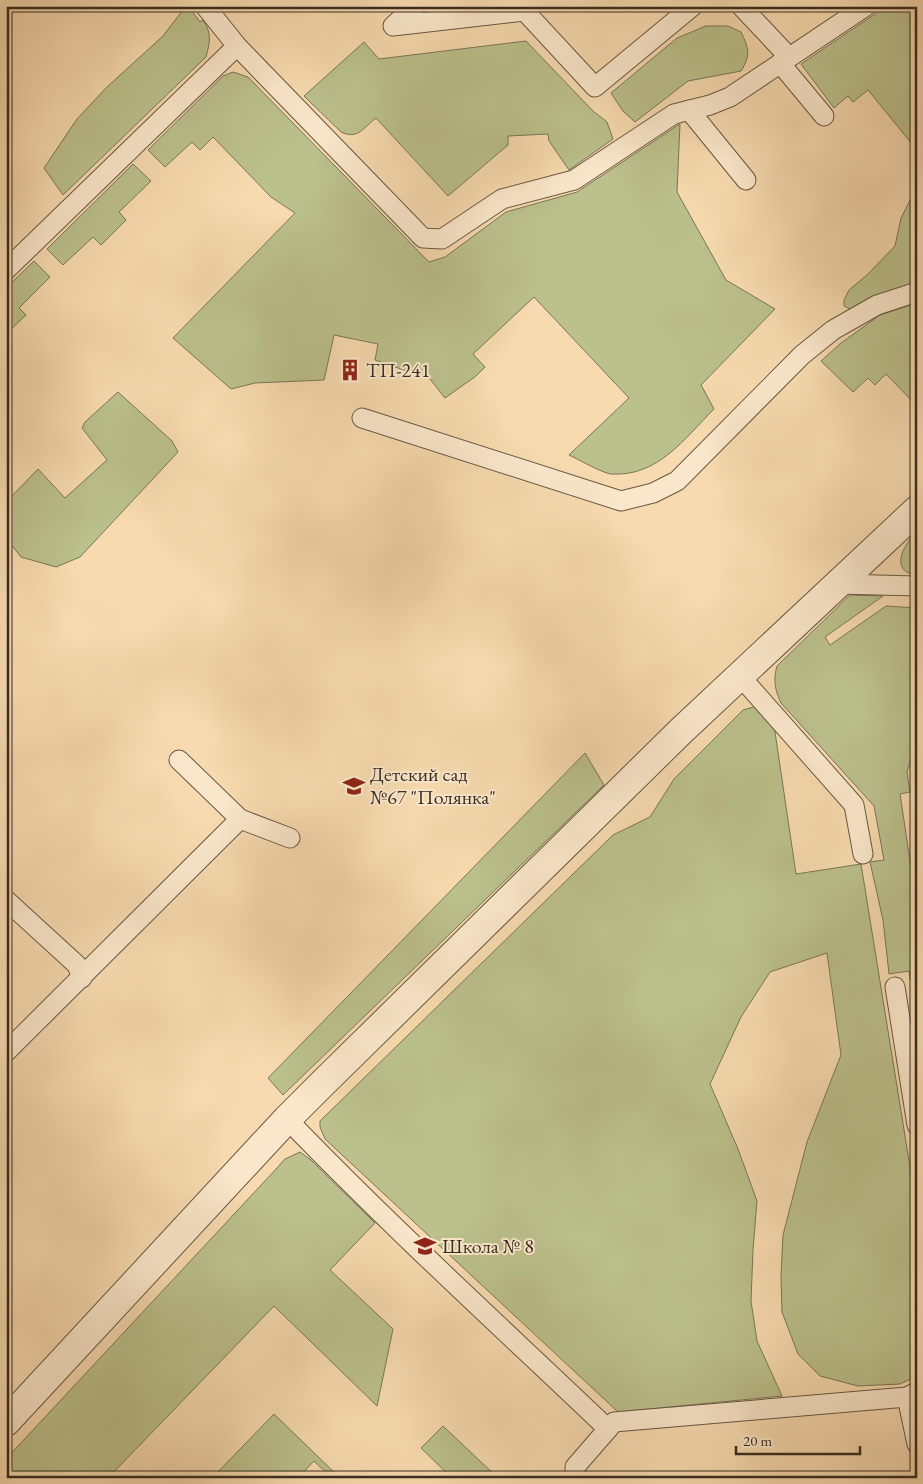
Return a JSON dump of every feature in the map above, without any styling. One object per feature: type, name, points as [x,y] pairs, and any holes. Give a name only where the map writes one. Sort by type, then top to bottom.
[{"type":"street","points":[[6,1422],[287,1119],[681,731],[917,510]]},
{"type":"lane","points":[[206,6],[237,46],[423,238],[442,239],[502,199],[574,180],[674,114],[710,105],[730,97],[866,6]]},
{"type":"lane","points":[[415,6],[393,26],[522,9],[595,87],[693,6]]},
{"type":"lane","points":[[741,6],[785,60],[824,116]]},
{"type":"lane","points":[[6,270],[132,150],[237,46]]},
{"type":"lane","points":[[689,110],[746,180]]},
{"type":"lane","points":[[362,418],[621,501],[653,493],[677,481],[802,355],[833,330],[878,305],[917,292]]},
{"type":"lane","points":[[839,584],[917,586]]},
{"type":"lane","points":[[740,676],[854,805],[864,854]]},
{"type":"lane","points":[[178,760],[240,819],[290,838]]},
{"type":"lane","points":[[6,1052],[240,819]]},
{"type":"lane","points":[[6,900],[77,965],[82,978]]},
{"type":"lane","points":[[895,987],[917,1125]]},
{"type":"lane","points":[[287,1119],[319,1153],[608,1429]]},
{"type":"lane","points":[[575,1478],[575,1467],[614,1422],[912,1394],[917,1444]]},
{"type":"green space","points":[[186,6],[188,6],[200,22],[203,20],[208,29],[209,42],[206,57],[63,195],[44,168],[77,119],[107,87],[163,36]]},
{"type":"green space","points":[[887,6],[917,6],[917,150],[868,90],[853,102],[848,96],[834,108],[801,64]]},
{"type":"green space","points":[[706,26],[728,26],[741,32],[746,43],[748,56],[741,71],[688,81],[635,122],[623,111],[611,93],[677,38]]},
{"type":"green space","points":[[526,41],[593,111],[607,122],[613,139],[569,170],[549,141],[548,134],[508,136],[508,145],[448,196],[376,118],[360,132],[352,135],[347,134],[341,132],[304,96],[364,42],[379,59]]},
{"type":"green space","points":[[233,72],[248,77],[429,262],[445,257],[506,212],[577,192],[680,124],[677,192],[726,280],[775,309],[701,385],[714,409],[669,454],[656,463],[628,473],[607,473],[569,455],[629,398],[534,297],[473,354],[485,367],[476,376],[445,398],[430,379],[375,360],[378,344],[334,335],[324,380],[255,383],[231,389],[173,338],[295,213],[271,197],[213,137],[200,150],[192,142],[165,167],[148,150],[223,76]]},
{"type":"green space","points":[[133,164],[151,181],[119,212],[126,220],[101,245],[93,237],[63,265],[47,249]]},
{"type":"green space","points":[[917,187],[917,283],[852,310],[844,306],[844,300],[849,290],[867,275],[895,246],[901,218]]},
{"type":"green space","points":[[34,261],[50,277],[19,308],[26,315],[6,334],[6,288]]},
{"type":"green space","points":[[917,303],[917,406],[886,374],[875,385],[868,378],[853,392],[821,361],[841,343],[880,315]]},
{"type":"green space","points":[[118,392],[172,441],[178,452],[80,557],[56,567],[21,557],[6,538],[6,502],[38,469],[65,498],[107,460],[82,428],[85,422]]},
{"type":"green space","points":[[917,532],[917,575],[908,573],[903,569],[901,556],[907,543]]},
{"type":"green space","points":[[850,595],[883,596],[825,637],[830,645],[886,606],[917,608],[917,741],[907,772],[910,792],[900,794],[915,894],[917,894],[917,979],[910,980],[909,971],[889,974],[883,920],[870,862],[884,860],[874,806],[781,703],[775,685],[777,666]]},
{"type":"green space","points":[[757,706],[768,715],[775,732],[796,874],[861,864],[917,1210],[917,1376],[900,1384],[858,1386],[820,1376],[798,1354],[782,1312],[783,1235],[807,1142],[841,1055],[827,953],[770,972],[741,1017],[710,1084],[738,1149],[757,1201],[751,1301],[757,1341],[782,1396],[618,1412],[325,1139],[320,1127],[320,1121],[613,835],[650,817],[674,779],[743,710]]},
{"type":"green space","points":[[585,753],[604,785],[283,1095],[268,1078]]},
{"type":"green space","points":[[300,1152],[311,1160],[375,1223],[330,1270],[393,1329],[377,1406],[274,1306],[108,1478],[14,1478],[6,1470],[6,1459],[285,1159]]},
{"type":"green space","points":[[274,1414],[340,1478],[332,1478],[314,1461],[298,1478],[212,1478]]},
{"type":"green space","points":[[443,1426],[498,1478],[452,1478],[421,1448]]},
{"type":"place","name":"ТП-241","points":[[350,370]]},
{"type":"place","name":"Детский сад №67 \"Полянка\"","points":[[354,786]]},
{"type":"place","name":"Школа № 8","points":[[425,1246]]}]
